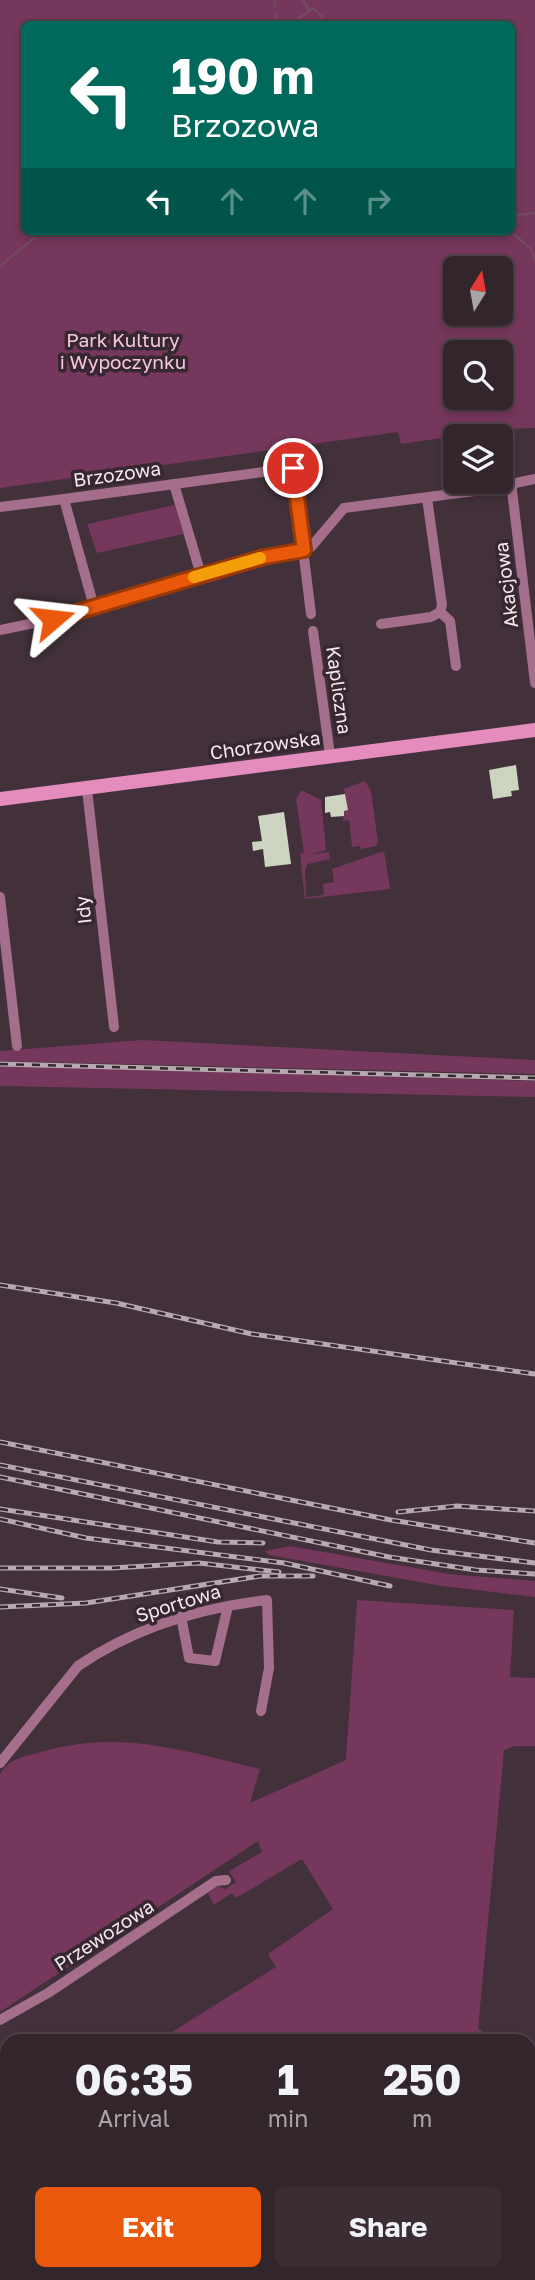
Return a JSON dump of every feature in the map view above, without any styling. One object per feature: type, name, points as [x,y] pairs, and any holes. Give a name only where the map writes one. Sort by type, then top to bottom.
[{"type":"main road","name":"Chorzowska","points":[[0,799],[535,730]]},
{"type":"street","name":"Brzozowa","points":[[0,507],[293,468],[304,550]]},
{"type":"street","points":[[513,482],[535,479]]},
{"type":"street","name":"Brzozowa","points":[[174,484],[201,575]]},
{"type":"street","points":[[0,630],[53,619],[264,557],[304,550],[318,540],[344,508],[454,494]]},
{"type":"street","name":"Akacjowa","points":[[512,494],[535,683]]},
{"type":"street","points":[[381,624],[431,617],[440,612],[442,604],[427,498]]},
{"type":"street","name":"Brzozowa","points":[[64,499],[94,607]]},
{"type":"street","points":[[304,550],[311,614]]},
{"type":"street","points":[[440,612],[450,621],[456,666]]},
{"type":"street","name":"Kapliczna","points":[[313,631],[331,755]]},
{"type":"street","name":"Idy","points":[[86,789],[114,1027]]},
{"type":"street","points":[[0,897],[17,1046]]},
{"type":"street","name":"Sportowa","points":[[0,1763],[78,1666],[126,1638],[181,1616],[267,1600],[269,1668],[261,1711]]},
{"type":"street","points":[[181,1616],[189,1658],[215,1661],[228,1606]]},
{"type":"street","name":"Przewozowa","points":[[0,2020],[59,1986],[216,1881],[226,1880]]},
{"type":"green space","name":"Park Kultury i Wypoczynku","points":[[0,0],[535,0],[535,428],[513,429],[513,424],[443,424],[443,438],[401,444],[398,432],[0,488]]},
{"type":"green space","points":[[175,505],[183,534],[97,553],[87,524]]},
{"type":"green space","points":[[365,781],[371,791],[378,842],[376,846],[360,849],[360,846],[352,847],[349,820],[343,821],[344,811],[348,810],[344,789]]},
{"type":"green space","points":[[301,790],[321,800],[326,850],[309,855],[329,852],[330,859],[308,864],[305,870],[306,897],[324,895],[323,884],[334,882],[332,869],[384,851],[390,889],[305,899],[300,854],[304,853],[296,800]]},
{"type":"green space","points":[[142,1040],[535,1060],[535,1074],[0,1061],[0,1051]]},
{"type":"green space","points":[[0,1066],[535,1081],[535,1097],[0,1086]]},
{"type":"green space","points":[[290,1546],[449,1574],[535,1581],[535,1597],[442,1586],[269,1555],[265,1551]]},
{"type":"green space","points":[[357,1600],[514,1610],[510,1677],[535,1678],[535,1746],[515,1746],[504,1750],[478,2029],[482,2030],[482,2034],[169,2034],[276,1967],[268,1954],[333,1909],[302,1859],[236,1898],[232,1893],[214,1905],[208,1893],[219,1886],[225,1889],[236,1882],[229,1871],[262,1852],[258,1841],[0,2012],[0,1774],[8,1764],[70,1745],[98,1742],[151,1745],[260,1769],[250,1803],[346,1760]]},
{"type":"building","points":[[516,765],[519,790],[511,791],[512,796],[493,799],[489,770]]},
{"type":"building","points":[[345,794],[348,810],[344,811],[344,816],[331,817],[330,812],[325,813],[325,797]]},
{"type":"building","points":[[284,812],[291,864],[265,867],[263,849],[253,851],[252,842],[262,841],[258,816]]},
{"type":"waterway","points":[[274,0],[275,6]]},
{"type":"waterway","points":[[303,0],[308,9]]},
{"type":"waterway","points":[[295,21],[313,8],[323,17]]},
{"type":"waterway","points":[[276,14],[277,21]]},
{"type":"waterway","points":[[515,216],[535,213]]},
{"type":"waterway","points":[[0,266],[38,235]]},
{"type":"waterway","points":[[515,235],[530,248],[535,260]]},
{"type":"railway","points":[[0,1064],[535,1078]]},
{"type":"railway","points":[[0,1285],[116,1303],[252,1334],[535,1374]]},
{"type":"railway","points":[[0,1442],[391,1520],[535,1543]]},
{"type":"railway","points":[[0,1465],[431,1550],[535,1563]]},
{"type":"railway","points":[[0,1477],[389,1557],[476,1570],[535,1574]]},
{"type":"railway","points":[[398,1512],[457,1506],[535,1511]]},
{"type":"railway","points":[[0,1509],[218,1542],[263,1543]]},
{"type":"railway","points":[[0,1519],[86,1538],[284,1563],[390,1586]]},
{"type":"railway","points":[[0,1568],[112,1568],[199,1563],[279,1572]]},
{"type":"railway","points":[[0,1607],[86,1603],[260,1576],[313,1576]]},
{"type":"railway","points":[[0,1589],[62,1598]]},
{"type":"slow traffic","points":[[194,577],[260,558]]},
{"type":"route","points":[[53,619],[264,557],[304,550],[293,468]]}]
